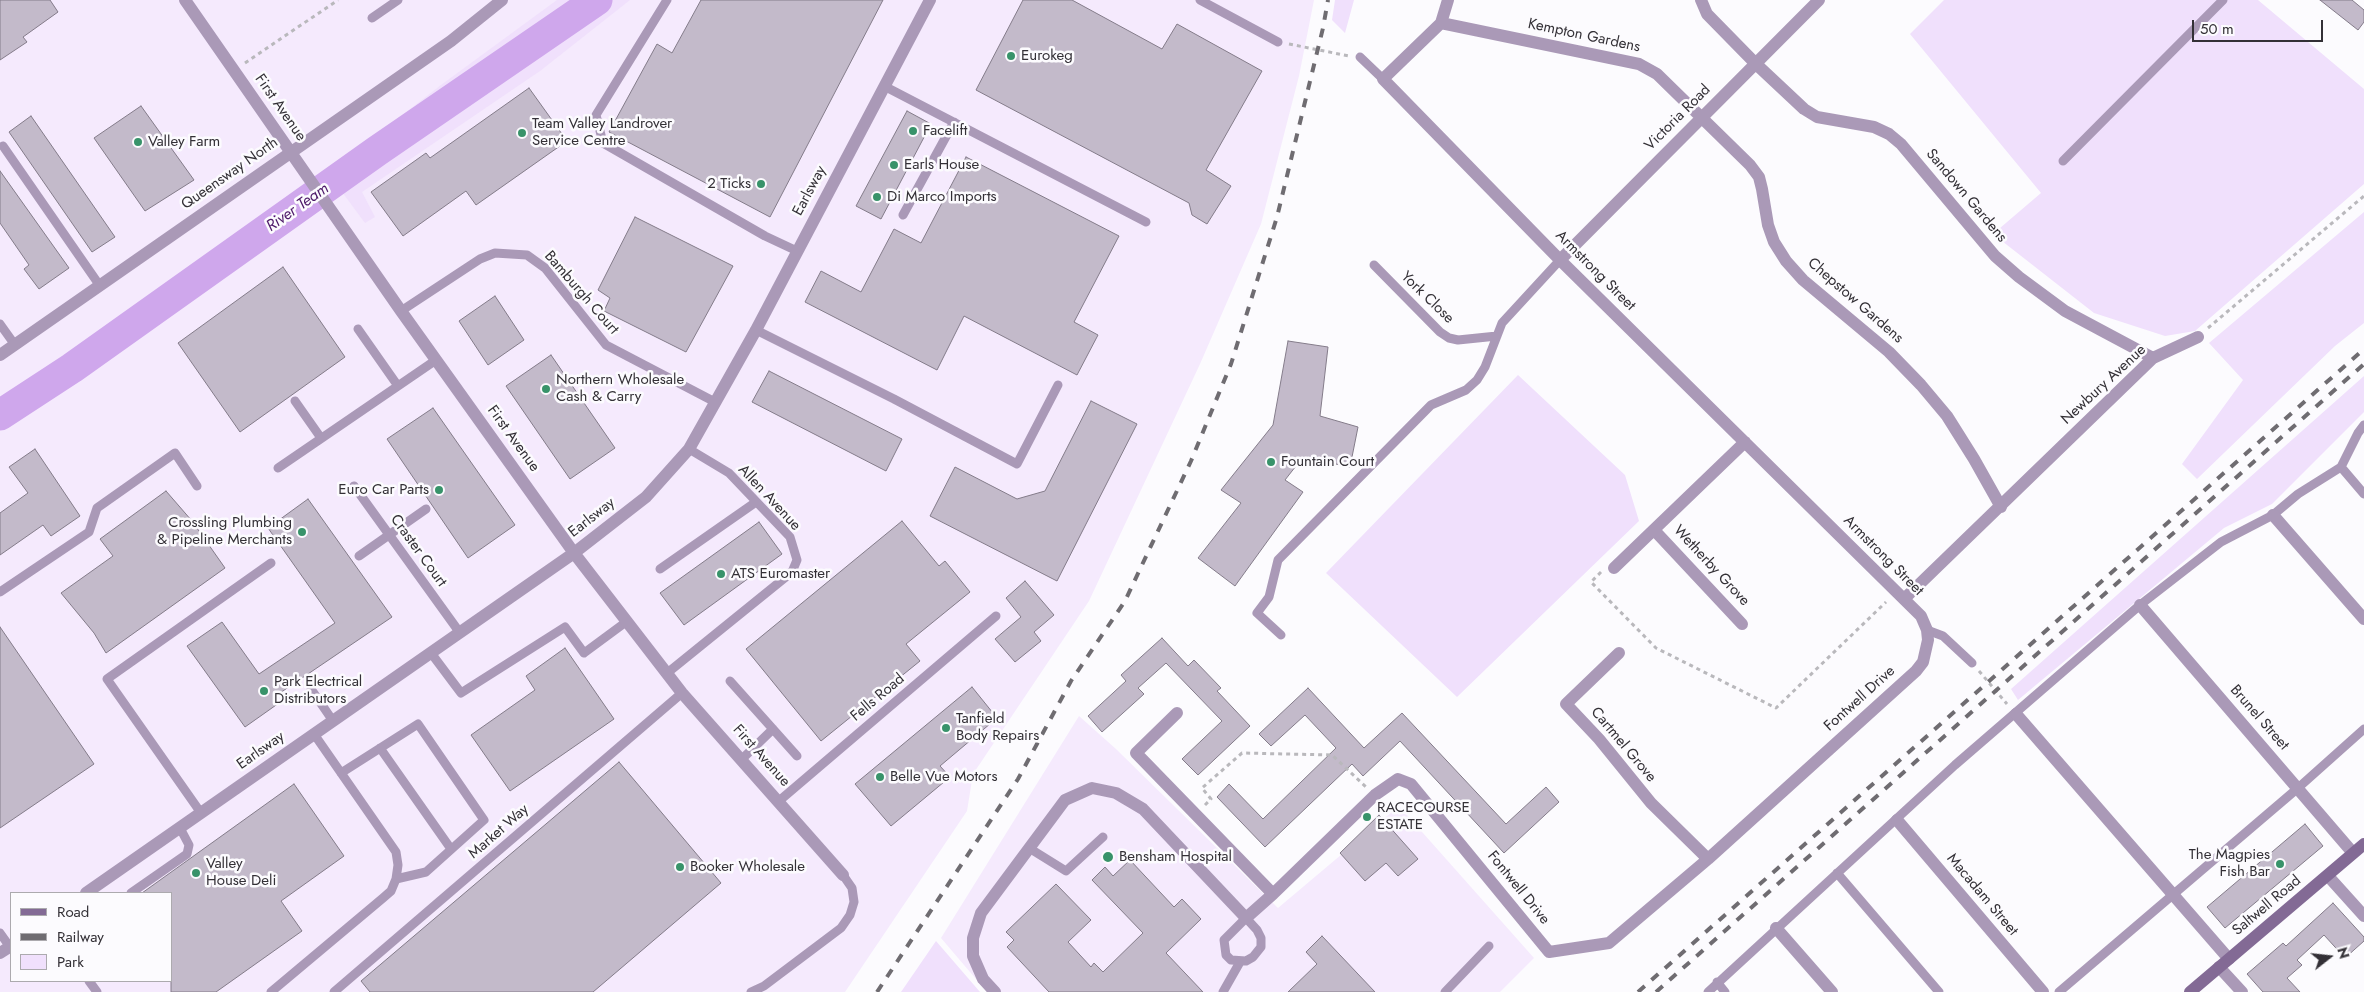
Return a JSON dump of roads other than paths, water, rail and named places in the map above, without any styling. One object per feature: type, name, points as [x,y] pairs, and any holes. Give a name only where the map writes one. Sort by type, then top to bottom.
[{"type":"street","name":"First Avenue","points":[[186,0],[401,311],[574,553],[666,674],[780,801],[843,875]]},
{"type":"street","name":"Queensway North","points":[[0,355],[452,41],[502,0]]},
{"type":"street","name":"Earlsway","points":[[87,892],[574,553],[646,497],[689,449],[756,330],[930,0]]},
{"type":"street","points":[[1383,79],[1441,23],[1448,0]]},
{"type":"street","name":"Sandown Gardens","points":[[1701,0],[1707,14],[1804,109],[1817,117],[1874,127],[1888,134],[1901,144],[1995,256],[2019,277],[2065,311],[2153,358]]},
{"type":"street","name":"Victoria Road","points":[[1560,260],[1819,0]]},
{"type":"street","name":"Kempton Gardens","points":[[1441,23],[1639,64],[1657,74],[1702,116]]},
{"type":"street","name":"Armstrong Street","points":[[1383,79],[1560,260],[1901,595],[1921,616],[1927,630]]},
{"type":"street","name":"Chepstow Gardens","points":[[1702,116],[1750,165],[1759,177],[1768,225],[1774,242],[1786,261],[1803,280],[1889,352],[1921,385],[1947,416],[1974,458],[2001,507]]},
{"type":"street","name":"Newbury Avenue","points":[[1901,595],[2001,507],[2153,358],[2198,337]]},
{"type":"street","name":"Wetherby Grove","points":[[1614,568],[1655,531],[1745,442]]},
{"type":"street","points":[[2273,515],[2364,619]]},
{"type":"street","name":"Wetherby Grove","points":[[1655,531],[1742,624]]},
{"type":"street","name":"Brunel Street","points":[[2140,605],[2353,853]]},
{"type":"street","name":"Fontwell Drive","points":[[1246,918],[1375,795],[1398,780],[1411,784],[1549,952],[1609,943],[1708,858],[1916,671],[1927,649],[1927,630]]},
{"type":"street","name":"Cartmel Grove","points":[[1619,653],[1566,704],[1599,739],[1651,803],[1708,858]]},
{"type":"street","points":[[1177,713],[1136,753],[1273,894]]},
{"type":"street","points":[[2016,714],[2172,895],[2224,963],[2242,992]]},
{"type":"street","points":[[995,992],[983,980],[973,956],[972,938],[981,913],[1065,800],[1092,788],[1116,792],[1143,809],[1246,918]]},
{"type":"street","name":"Macadam Street","points":[[1897,820],[2043,992]]},
{"type":"street","name":"Saltwell Road","points":[[2190,992],[2364,844]]},
{"type":"street","points":[[2328,876],[2364,916]]},
{"type":"street","points":[[1776,928],[1832,992]]},
{"type":"lane","points":[[372,18],[398,0]]},
{"type":"lane","points":[[667,0],[596,115],[603,143],[765,236],[797,251]]},
{"type":"lane","points":[[1200,0],[1278,42]]},
{"type":"lane","points":[[2063,161],[2223,0]]},
{"type":"lane","name":"Armstrong Street","points":[[1360,57],[1383,79]]},
{"type":"lane","points":[[884,86],[1146,222]]},
{"type":"lane","points":[[903,215],[954,122]]},
{"type":"lane","points":[[4,146],[100,286]]},
{"type":"lane","name":"Bamburgh Court","points":[[401,311],[480,258],[494,253],[528,255],[545,268],[606,345],[715,402]]},
{"type":"lane","points":[[1281,635],[1257,613],[1269,596],[1278,560],[1423,412],[1438,400],[1466,390],[1477,380],[1502,323],[1560,260]]},
{"type":"lane","name":"York Close","points":[[1374,265],[1440,332],[1449,338],[1458,340],[1497,336]]},
{"type":"lane","points":[[0,324],[15,345]]},
{"type":"lane","points":[[358,329],[398,386]]},
{"type":"lane","points":[[756,330],[894,399],[1017,464],[1058,385]]},
{"type":"lane","points":[[278,468],[436,360]]},
{"type":"lane","points":[[295,401],[321,438]]},
{"type":"lane","points":[[1708,992],[1716,982],[1897,820],[1955,765],[2140,605],[2221,542],[2273,515],[2298,494],[2341,467],[2358,432],[2364,425]]},
{"type":"lane","name":"Allen Avenue","points":[[666,674],[792,572],[797,560],[790,538],[729,473],[689,449]]},
{"type":"lane","points":[[0,592],[89,532],[97,508],[175,453],[197,486]]},
{"type":"lane","points":[[2341,467],[2364,494]]},
{"type":"lane","name":"Craster Court","points":[[354,486],[460,633]]},
{"type":"lane","points":[[660,569],[756,502]]},
{"type":"lane","points":[[359,556],[426,509]]},
{"type":"lane","points":[[201,813],[107,678],[270,563]]},
{"type":"lane","name":"Fells Road","points":[[780,801],[996,616]]},
{"type":"lane","points":[[430,653],[461,693],[565,627],[584,653],[626,622]]},
{"type":"lane","points":[[1927,630],[1943,636],[1972,663]]},
{"type":"lane","points":[[730,681],[797,756]]},
{"type":"lane","points":[[311,689],[333,721]]},
{"type":"lane","name":"Market Way","points":[[334,992],[682,693]]},
{"type":"lane","points":[[341,773],[418,724],[484,820],[426,872],[396,879]]},
{"type":"lane","points":[[2059,992],[2298,788],[2364,729]]},
{"type":"lane","points":[[742,759],[773,730]]},
{"type":"lane","points":[[271,992],[383,898],[390,891],[396,879],[398,865],[396,852],[314,734]]},
{"type":"lane","points":[[380,748],[451,849]]},
{"type":"lane","points":[[132,892],[187,854],[189,845],[180,828]]},
{"type":"lane","points":[[1029,848],[1066,871],[1103,837]]},
{"type":"lane","points":[[1837,873],[1939,992]]},
{"type":"lane","points":[[751,992],[764,986],[841,928],[850,915],[854,902],[852,888],[843,875]]},
{"type":"lane","points":[[1246,918],[1261,938],[1261,947],[1253,957],[1240,962],[1231,960],[1226,954],[1224,940],[1246,918]]},
{"type":"lane","points":[[0,933],[7,949]]},
{"type":"lane","points":[[1445,992],[1489,946]]},
{"type":"lane","points":[[1223,992],[1240,962]]},
{"type":"lane","points":[[1716,982],[1725,992]]},
{"type":"waterway","name":"River Team","points":[[0,415],[72,368],[377,151],[597,0]]},
{"type":"railway","points":[[877,992],[1018,779],[1071,681],[1125,601],[1191,461],[1231,364],[1277,217],[1323,28],[1328,0]]},
{"type":"railway","points":[[1638,992],[2364,349]]},
{"type":"railway","points":[[1656,992],[2364,364]]},
{"type":"place","name":"Eurokeg","points":[[1011,56]]},
{"type":"place","name":"Facelift","points":[[913,131]]},
{"type":"place","name":"Team Valley Landrover Service Centre","points":[[522,133]]},
{"type":"place","name":"Valley Farm","points":[[138,142]]},
{"type":"place","name":"Earls House","points":[[894,165]]},
{"type":"place","name":"2 Ticks","points":[[761,184]]},
{"type":"place","name":"Di Marco Imports","points":[[877,197]]},
{"type":"place","name":"Northern Wholesale Cash & Carry","points":[[546,389]]},
{"type":"place","name":"Fountain Court","points":[[1271,462]]},
{"type":"place","name":"Euro Car Parts","points":[[439,490]]},
{"type":"place","name":"Crossling Plumbing & Pipeline Merchants","points":[[302,532]]},
{"type":"place","name":"ATS Euromaster","points":[[721,574]]},
{"type":"place","name":"Park Electrical Distributors","points":[[264,691]]},
{"type":"place","name":"Tanfield Body Repairs","points":[[946,728]]},
{"type":"place","name":"Belle Vue Motors","points":[[880,777]]},
{"type":"place","name":"RACECOURSE ESTATE","points":[[1367,817]]},
{"type":"place","name":"Bensham Hospital","points":[[1108,857]]},
{"type":"place","name":"The Magpies Fish Bar","points":[[2280,864]]},
{"type":"place","name":"Booker Wholesale","points":[[680,867]]},
{"type":"place","name":"Valley House Deli","points":[[196,873]]}]
